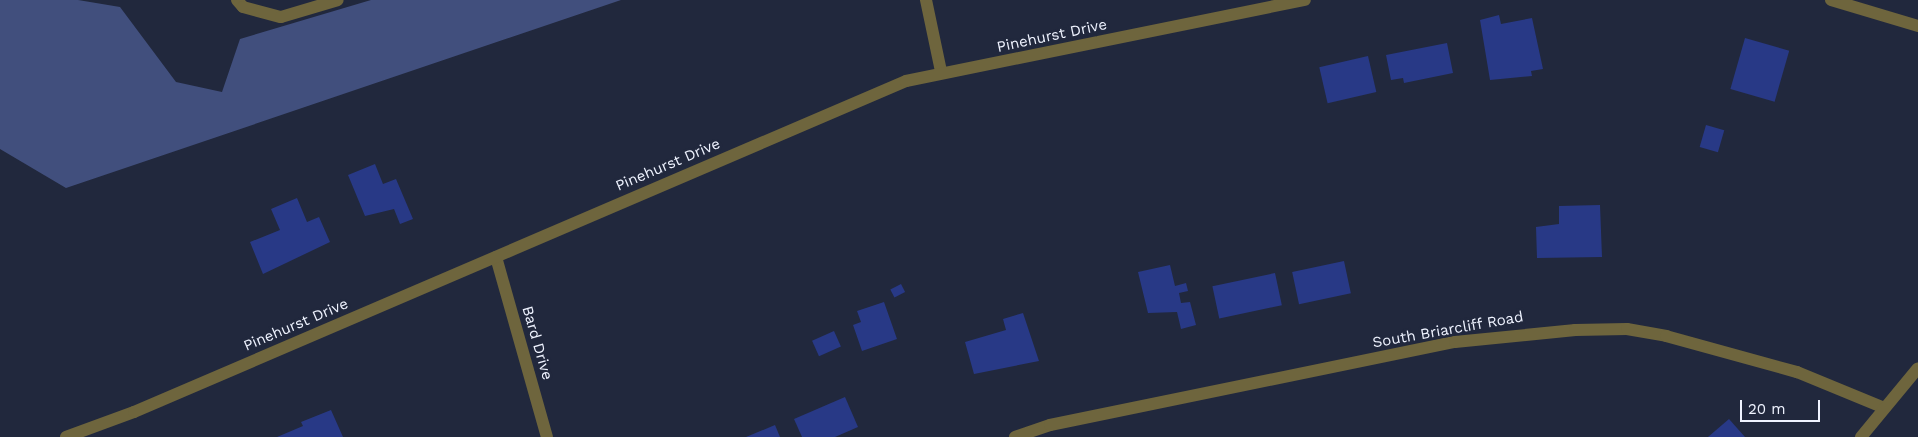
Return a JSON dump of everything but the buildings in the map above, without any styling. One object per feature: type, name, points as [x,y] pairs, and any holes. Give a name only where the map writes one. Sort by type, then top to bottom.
[{"type":"street","points":[[237,0],[244,7],[281,17],[338,0]]},
{"type":"street","points":[[926,0],[941,71]]},
{"type":"street","name":"Pinehurst Drive","points":[[66,437],[134,412],[906,81],[941,71],[1306,0]]},
{"type":"street","points":[[1831,0],[1918,26]]},
{"type":"street","name":"Bard Drive","points":[[496,257],[547,437]]},
{"type":"street","name":"South Briarcliff Road","points":[[1015,437],[1050,425],[1455,342],[1575,330],[1627,330],[1666,336],[1797,372],[1882,407]]},
{"type":"street","points":[[1860,437],[1882,407],[1918,368]]},
{"type":"shaded area","points":[[0,0],[78,0],[120,7],[176,82],[222,92],[240,39],[371,0],[621,0],[66,188],[0,149]]}]
